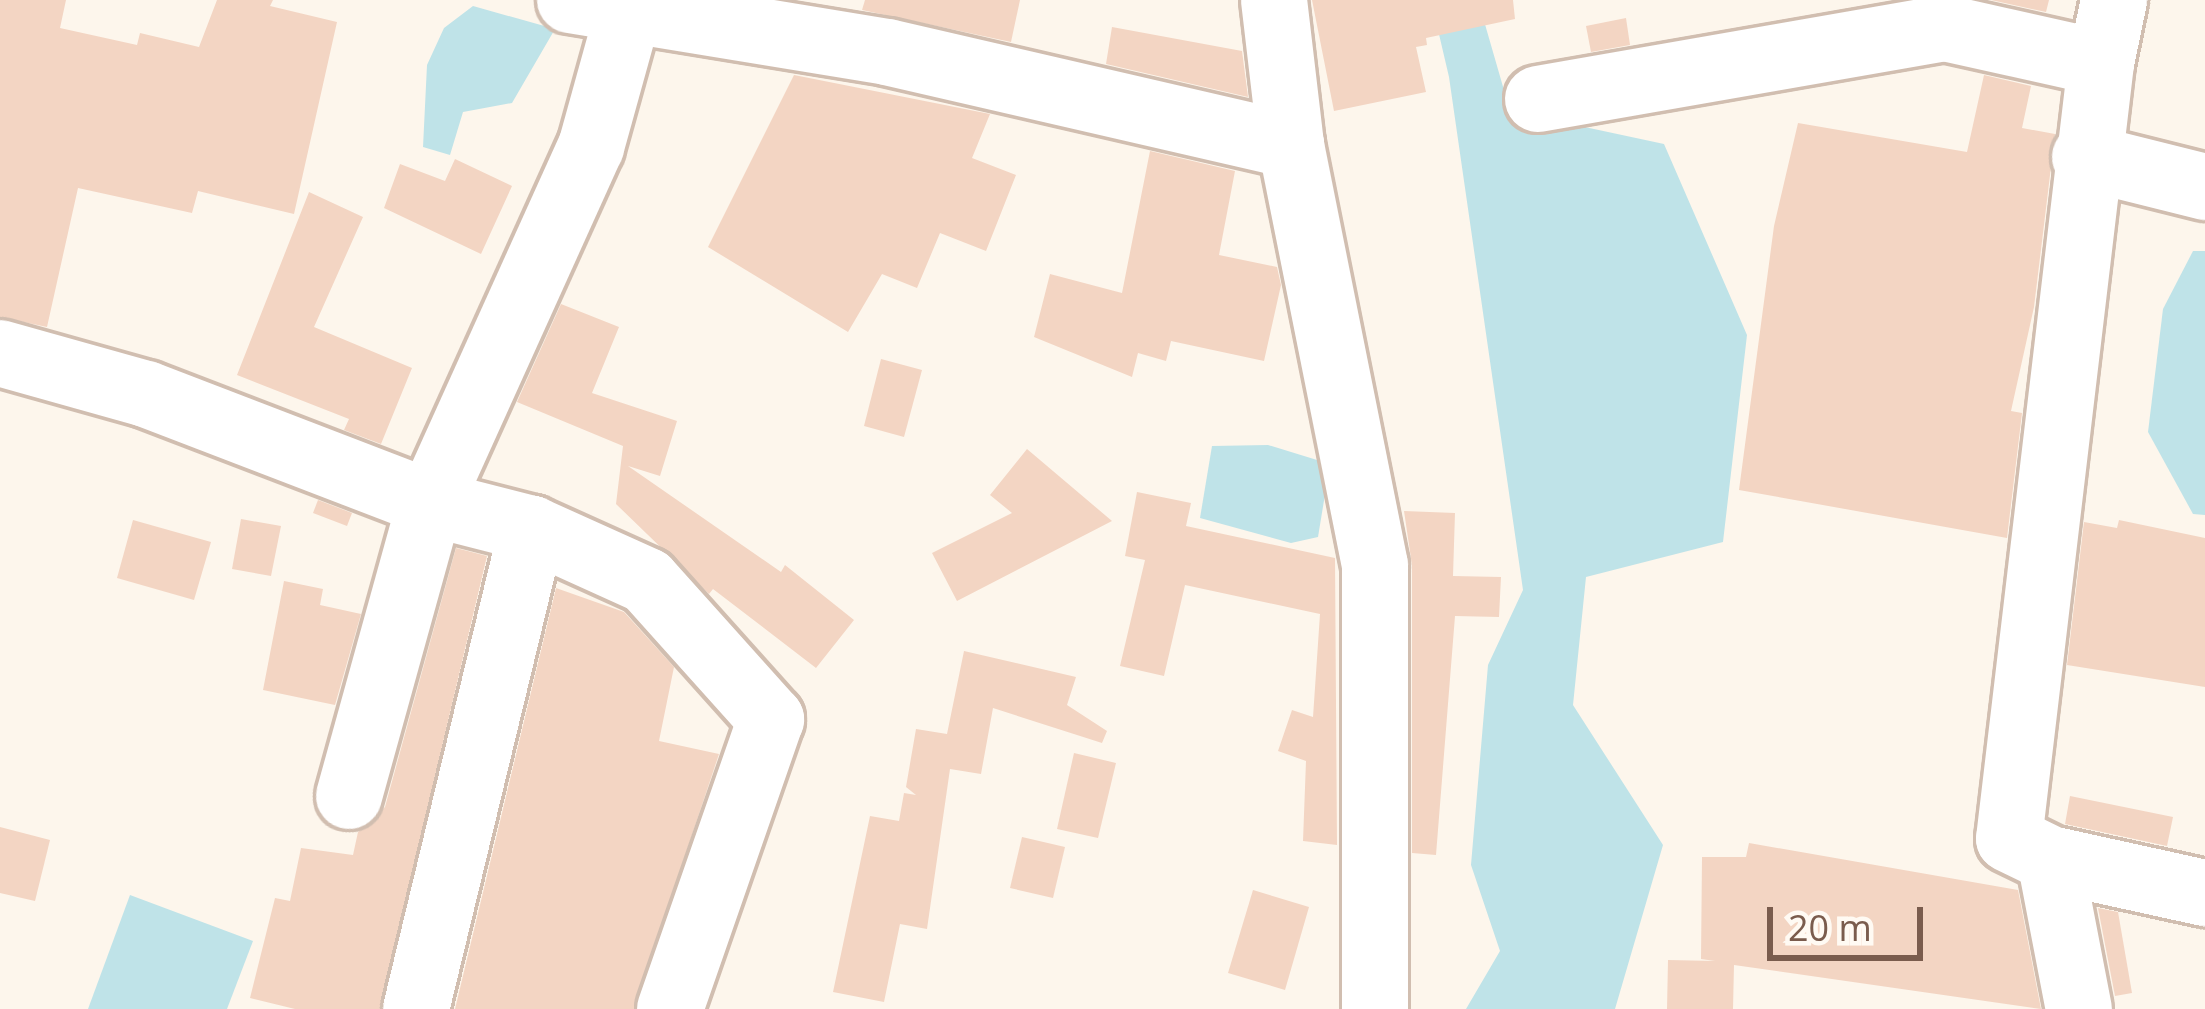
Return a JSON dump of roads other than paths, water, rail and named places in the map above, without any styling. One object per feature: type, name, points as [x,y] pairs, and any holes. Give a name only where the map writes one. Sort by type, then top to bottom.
[{"type":"street","points":[[1274,0],[1292,145],[1375,565],[1375,1009]]},
{"type":"street","points":[[2114,0],[2085,157],[2009,839],[2050,859],[2205,893]]},
{"type":"street","points":[[349,796],[430,503],[591,147],[599,5],[886,52],[1292,145]]},
{"type":"street","points":[[1538,100],[1945,28],[2101,63]]},
{"type":"street","points":[[2085,157],[2205,188]]},
{"type":"street","points":[[0,353],[146,394],[430,503],[532,529],[647,581],[771,719],[670,1009]]},
{"type":"street","points":[[416,1009],[532,529]]},
{"type":"street","points":[[2050,859],[2080,1009]]},
{"type":"water","points":[[1431,0],[1478,0],[1510,111],[1664,144],[1747,335],[1723,542],[1586,577],[1573,705],[1663,845],[1615,1009],[1466,1009],[1500,951],[1471,865],[1488,665],[1523,590],[1449,77]]},
{"type":"water","points":[[473,6],[555,29],[512,103],[463,112],[450,155],[423,147],[427,65],[444,28]]},
{"type":"water","points":[[2193,251],[2205,251],[2205,515],[2193,514],[2148,432],[2163,309]]},
{"type":"water","points":[[1268,445],[1330,464],[1318,537],[1291,543],[1200,518],[1212,446]]},
{"type":"water","points":[[130,895],[253,941],[227,1009],[88,1009]]}]
